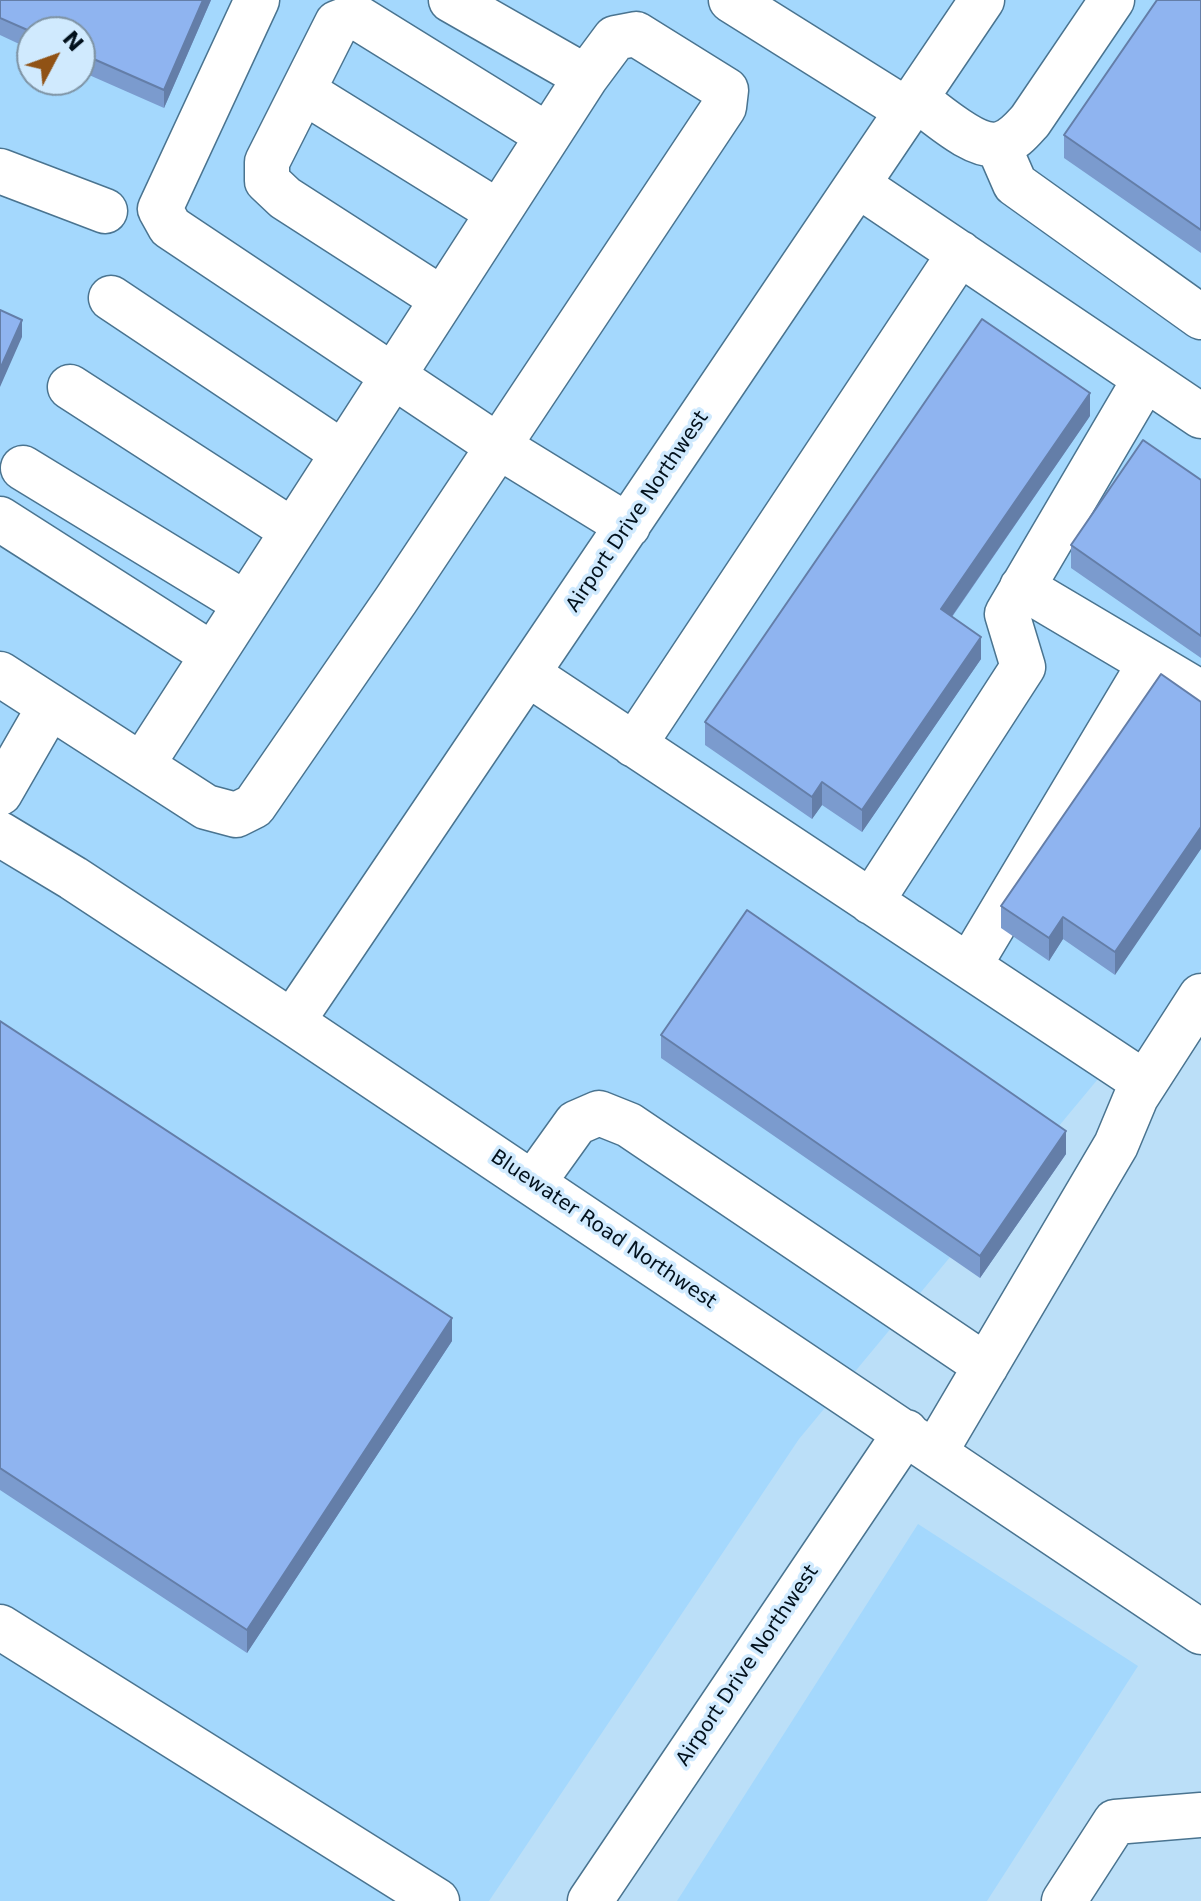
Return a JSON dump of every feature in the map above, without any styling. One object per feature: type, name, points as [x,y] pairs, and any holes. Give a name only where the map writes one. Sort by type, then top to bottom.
[{"type":"street","points":[[257,0],[160,209],[170,227],[498,446],[628,526]]},
{"type":"street","points":[[451,0],[586,77]]},
{"type":"street","points":[[731,0],[977,142],[998,145],[1015,138],[1030,121],[1112,0]]},
{"type":"street","name":"Airport Drive Northwest","points":[[292,1022],[982,0]]},
{"type":"street","points":[[442,299],[285,198],[267,181],[267,162],[337,23],[355,16],[547,135]]},
{"type":"street","points":[[0,674],[206,807],[236,815],[254,806],[396,600],[724,107],[726,90],[636,34],[615,38],[547,135],[142,765]]},
{"type":"street","points":[[303,91],[498,212]]},
{"type":"street","points":[[998,145],[1015,184],[1201,317]]},
{"type":"street","points":[[0,171],[105,211]]},
{"type":"street","points":[[858,185],[1201,416]]},
{"type":"street","points":[[634,745],[960,253]]},
{"type":"street","points":[[111,298],[343,453]]},
{"type":"street","points":[[871,902],[1023,667],[1007,614],[1145,379]]},
{"type":"street","points":[[70,387],[293,531]]},
{"type":"street","points":[[23,468],[246,604]]},
{"type":"street","points":[[0,519],[213,655]]},
{"type":"street","points":[[1022,587],[1201,693]]},
{"type":"street","points":[[969,966],[1150,663]]},
{"type":"street","points":[[528,674],[1145,1083]]},
{"type":"street","points":[[0,793],[50,706]]},
{"type":"street","name":"Bluewater Road Northwest","points":[[0,834],[73,878],[292,1022],[1201,1632]]},
{"type":"street","name":"Airport Drive Northwest","points":[[590,1901],[920,1442],[986,1366],[1116,1145],[1136,1097],[1201,996]]},
{"type":"street","points":[[533,1183],[576,1123],[599,1113],[629,1125],[986,1366]]},
{"type":"street","points":[[0,1627],[437,1901]]},
{"type":"street","points":[[1064,1901],[1115,1822],[1201,1815]]},
{"type":"shaded area","points":[[0,0],[1201,0],[1201,969],[1145,1055],[1127,1044],[799,1439],[489,1901],[0,1901]]},
{"type":"shaded area","points":[[918,1524],[1138,1666],[987,1901],[677,1901]]},
{"type":"building","points":[[0,0],[203,0],[164,90],[96,60],[96,16],[16,16],[16,25],[0,18]]},
{"type":"building","points":[[1157,0],[1201,0],[1201,230],[1064,135]]},
{"type":"building","points":[[0,310],[22,320],[0,369]]},
{"type":"building","points":[[982,319],[1090,393],[941,609],[981,637],[862,810],[822,782],[812,797],[705,722]]},
{"type":"building","points":[[1143,440],[1201,480],[1201,636],[1071,545]]},
{"type":"building","points":[[1161,674],[1201,702],[1201,827],[1115,952],[1063,917],[1049,938],[1001,906]]},
{"type":"building","points":[[747,910],[1066,1131],[980,1256],[661,1035]]},
{"type":"building","points":[[0,1021],[452,1318],[247,1630],[0,1468]]}]
